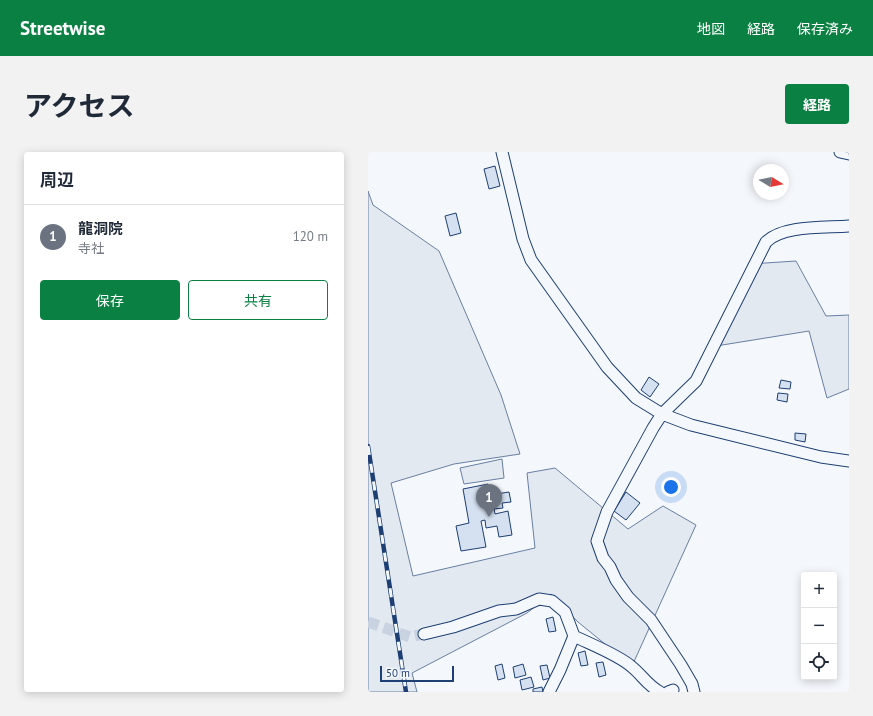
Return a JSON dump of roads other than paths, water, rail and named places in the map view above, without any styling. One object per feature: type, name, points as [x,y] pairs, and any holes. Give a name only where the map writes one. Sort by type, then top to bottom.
[{"type":"street","points":[[502,152],[523,240],[531,260],[607,367],[636,398],[662,414],[691,425],[821,457],[849,461]]},
{"type":"street","points":[[840,152],[849,154]]},
{"type":"street","points":[[694,692],[692,684],[681,665],[651,620],[628,597],[616,580],[603,558],[597,541],[607,512],[662,414],[696,381],[766,242],[772,236],[794,230],[849,226]]},
{"type":"street","points":[[424,634],[452,627],[499,611],[516,609],[539,599],[552,601],[565,612],[574,636],[560,670],[548,692]]},
{"type":"street","points":[[574,636],[609,652],[632,666],[641,677],[654,689],[660,692]]},
{"type":"tunnel","points":[[368,622],[410,637],[424,634]]},
{"type":"railway","points":[[368,446],[406,692]]},
{"type":"place","name":"龍洞院","points":[[489,517]]}]
